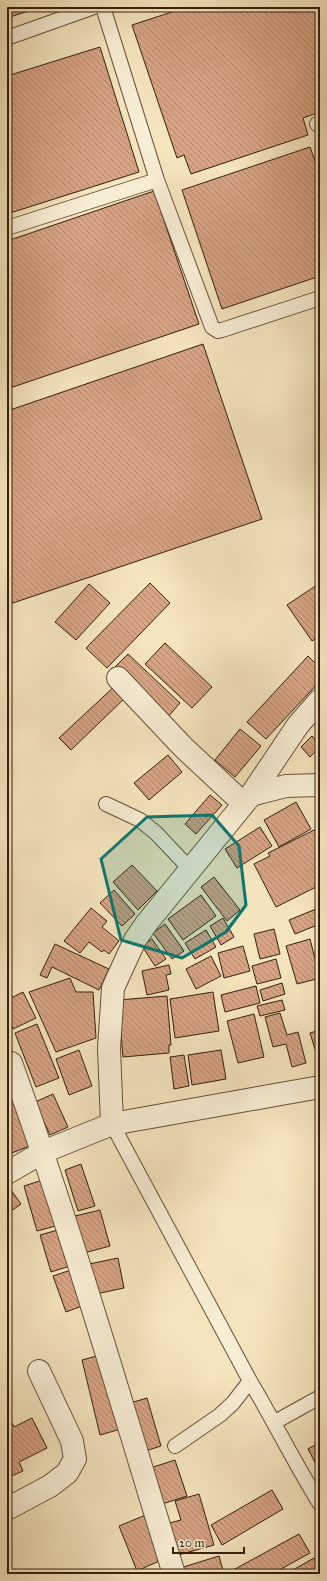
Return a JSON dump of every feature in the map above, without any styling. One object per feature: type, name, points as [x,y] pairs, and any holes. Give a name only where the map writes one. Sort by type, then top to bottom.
[{"type":"street","points":[[118,678],[183,747],[247,799]]},
{"type":"street","points":[[112,1124],[109,1048],[113,988],[135,940],[146,924],[247,799],[298,725],[320,700]]},
{"type":"street","points":[[247,799],[286,786],[320,785]]},
{"type":"street","points":[[11,1062],[43,1152],[108,1356],[140,1467],[174,1574]]},
{"type":"street","points":[[7,1173],[43,1152],[112,1124],[320,1087]]},
{"type":"street","points":[[7,1509],[50,1486],[68,1473],[75,1458],[72,1441],[40,1371]]},
{"type":"lane","points":[[7,38],[94,7]]},
{"type":"lane","points":[[103,7],[157,180],[210,320],[215,329],[222,330],[320,298]]},
{"type":"lane","points":[[7,228],[157,180]]},
{"type":"lane","points":[[106,804],[144,823],[191,870]]},
{"type":"lane","points":[[112,1124],[250,1381],[275,1422],[302,1474],[320,1504]]},
{"type":"lane","points":[[175,1446],[220,1416],[233,1403],[250,1381]]},
{"type":"lane","points":[[275,1422],[320,1397]]},
{"type":"highlighted area","points":[[212,815],[239,846],[246,905],[226,932],[182,958],[121,940],[101,859],[147,817]]},
{"type":"building","points":[[7,7],[41,7],[7,18]]},
{"type":"building","points":[[187,7],[320,7],[320,112],[303,118],[308,135],[191,174],[184,155],[177,158],[132,25]]},
{"type":"building","points":[[100,47],[139,172],[7,214],[7,76]]},
{"type":"building","points":[[310,147],[320,175],[320,276],[222,309],[182,190]]},
{"type":"building","points":[[154,191],[199,324],[7,389],[7,241]]},
{"type":"building","points":[[203,344],[262,519],[7,605],[7,411]]},
{"type":"building","points":[[150,583],[170,603],[107,668],[86,648]]},
{"type":"building","points":[[320,583],[320,636],[312,641],[287,605]]},
{"type":"building","points":[[89,584],[110,603],[76,640],[55,622]]},
{"type":"building","points":[[165,643],[212,687],[192,708],[145,664]]},
{"type":"building","points":[[128,654],[180,703],[167,718],[114,668]]},
{"type":"building","points":[[308,656],[320,668],[320,681],[266,739],[247,722]]},
{"type":"building","points":[[117,684],[128,695],[71,750],[59,738]]},
{"type":"building","points":[[240,729],[261,746],[235,777],[215,760]]},
{"type":"building","points":[[312,736],[320,744],[320,747],[310,757],[301,747]]},
{"type":"building","points":[[168,755],[182,772],[149,800],[134,783]]},
{"type":"building","points":[[210,795],[222,805],[196,834],[185,824]]},
{"type":"building","points":[[296,802],[311,829],[279,847],[264,820]]},
{"type":"building","points":[[260,827],[272,846],[237,868],[225,849]]},
{"type":"building","points":[[320,827],[320,885],[276,907],[254,864],[270,856],[268,853]]},
{"type":"building","points":[[132,865],[157,891],[138,910],[113,882]]},
{"type":"building","points":[[214,877],[240,910],[227,921],[201,887]]},
{"type":"building","points":[[114,890],[135,914],[122,926],[100,903]]},
{"type":"building","points":[[201,895],[216,916],[183,940],[168,919]]},
{"type":"building","points":[[320,899],[320,913],[316,900]]},
{"type":"building","points":[[91,908],[107,921],[102,927],[119,941],[109,954],[104,950],[102,952],[89,942],[80,953],[64,941]]},
{"type":"building","points":[[316,909],[320,918],[320,924],[295,934],[289,920]]},
{"type":"building","points":[[223,918],[234,937],[221,945],[210,926]]},
{"type":"building","points":[[165,924],[184,951],[172,959],[153,933]]},
{"type":"building","points":[[274,929],[280,954],[260,959],[254,934]]},
{"type":"building","points":[[206,930],[216,947],[195,959],[185,943]]},
{"type":"building","points":[[152,939],[166,959],[155,966],[142,946]]},
{"type":"building","points":[[310,939],[320,978],[297,984],[286,946]]},
{"type":"building","points":[[55,944],[109,969],[99,990],[52,967],[47,978],[40,975]]},
{"type":"building","points":[[243,946],[250,971],[224,978],[218,953]]},
{"type":"building","points":[[211,956],[221,976],[196,989],[186,969]]},
{"type":"building","points":[[276,959],[281,978],[257,984],[252,966]]},
{"type":"building","points":[[169,965],[171,974],[166,975],[169,990],[147,995],[142,971]]},
{"type":"building","points":[[70,978],[76,992],[93,992],[96,1038],[56,1052],[29,992]]},
{"type":"building","points":[[282,983],[285,994],[263,1001],[260,990]]},
{"type":"building","points":[[256,986],[260,1003],[225,1012],[221,995]]},
{"type":"building","points":[[23,992],[36,1018],[13,1029],[7,1016],[7,1000]]},
{"type":"building","points":[[213,992],[219,1031],[175,1038],[170,999]]},
{"type":"building","points":[[167,996],[171,1045],[169,1045],[169,1053],[123,1057],[118,1000]]},
{"type":"building","points":[[282,1000],[285,1010],[260,1016],[257,1006]]},
{"type":"building","points":[[280,1013],[287,1035],[298,1032],[306,1063],[292,1067],[286,1044],[273,1047],[265,1017]]},
{"type":"building","points":[[254,1014],[264,1057],[238,1063],[227,1021]]},
{"type":"building","points":[[37,1024],[59,1078],[36,1087],[15,1033]]},
{"type":"building","points":[[320,1030],[320,1058],[318,1059],[310,1033]]},
{"type":"building","points":[[79,1050],[92,1086],[69,1095],[56,1059]]},
{"type":"building","points":[[221,1050],[226,1079],[192,1085],[188,1055]]},
{"type":"building","points":[[184,1055],[189,1086],[174,1089],[170,1057]]},
{"type":"building","points":[[13,1085],[35,1144],[9,1154],[7,1149],[7,1087]]},
{"type":"building","points":[[53,1094],[68,1127],[50,1135],[35,1102]]},
{"type":"building","points":[[81,1164],[95,1206],[78,1211],[65,1170]]},
{"type":"building","points":[[49,1178],[63,1224],[37,1231],[24,1186]]},
{"type":"building","points":[[11,1190],[21,1204],[7,1214],[7,1193]]},
{"type":"building","points":[[100,1210],[110,1246],[84,1253],[75,1216]]},
{"type":"building","points":[[65,1228],[76,1264],[51,1272],[40,1235]]},
{"type":"building","points":[[118,1258],[124,1288],[96,1294],[89,1264]]},
{"type":"building","points":[[77,1268],[90,1303],[66,1312],[53,1276]]},
{"type":"building","points":[[104,1354],[121,1429],[100,1435],[82,1360]]},
{"type":"building","points":[[147,1398],[161,1446],[142,1452],[127,1404]]},
{"type":"building","points":[[7,1412],[14,1427],[32,1418],[47,1448],[19,1462],[23,1471],[7,1478]]},
{"type":"building","points":[[320,1442],[320,1472],[308,1449]]},
{"type":"building","points":[[175,1460],[187,1496],[159,1505],[147,1469]]},
{"type":"building","points":[[272,1490],[283,1509],[222,1545],[211,1525]]},
{"type":"building","points":[[199,1494],[214,1545],[175,1556],[166,1524],[181,1520],[175,1501]]},
{"type":"building","points":[[148,1514],[166,1558],[137,1571],[119,1526]]},
{"type":"building","points":[[299,1534],[310,1553],[272,1574],[226,1574]]},
{"type":"building","points":[[219,1556],[224,1574],[179,1574],[177,1569]]},
{"type":"building","points":[[314,1558],[320,1570],[320,1574],[286,1574]]}]
